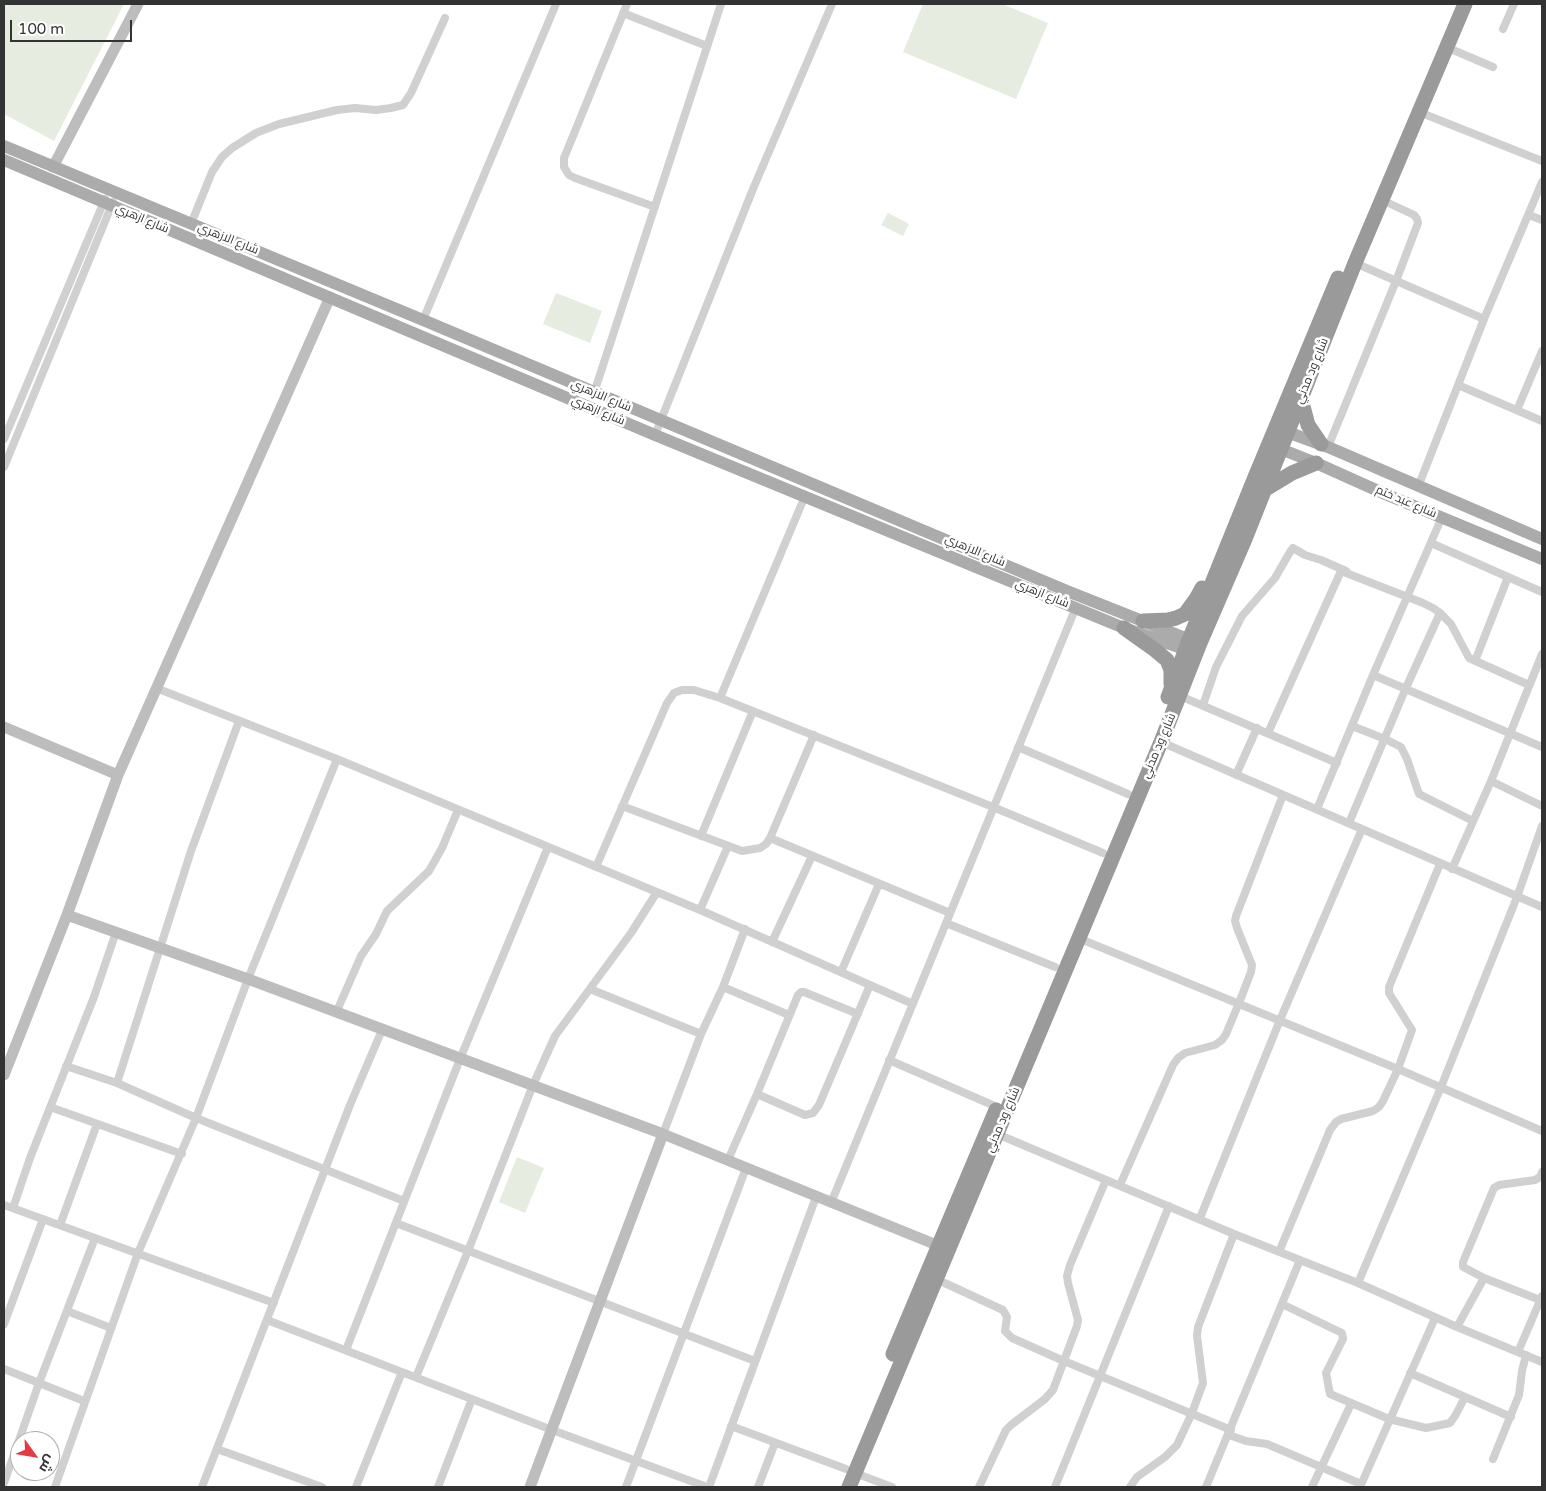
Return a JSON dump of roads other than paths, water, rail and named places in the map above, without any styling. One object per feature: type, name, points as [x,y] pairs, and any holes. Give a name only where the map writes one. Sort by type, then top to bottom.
[{"type":"highway","name":"شارع ود مدني","points":[[1193,647],[1264,490],[1275,447],[1454,4]]},
{"type":"highway","name":"شارع ود مدني","points":[[1282,430],[1301,399],[1355,263],[1465,4]]},
{"type":"highway","points":[[1301,399],[1308,425],[1325,446]]},
{"type":"highway","name":"شارع ود مدني","points":[[849,1487],[851,1471],[943,1247],[997,1107],[1128,794],[1175,693],[1255,477],[1275,447]]},
{"type":"highway","points":[[1264,490],[1292,473],[1316,463]]},
{"type":"highway","points":[[1144,621],[1176,618],[1185,614],[1190,609],[1204,584],[1246,486],[1255,477]]},
{"type":"highway","points":[[1124,628],[1167,660],[1171,670],[1175,693]]},
{"type":"highway","name":"شارع ود مدني","points":[[839,1487],[851,1471],[936,1279],[943,1247],[997,1134],[1161,742],[1175,693]]},
{"type":"main road","name":"شارع الازهري","points":[[4,146],[661,421],[1029,581],[1144,621],[1193,647]]},
{"type":"main road","name":"شارع ازهري","points":[[4,160],[656,435],[805,496],[1029,581],[1076,608],[1124,628],[1193,647]]},
{"type":"main road","name":"شارع عبد ختم","points":[[1282,430],[1325,446],[1542,539]]},
{"type":"main road","name":"شارع عبد ختم","points":[[1275,447],[1542,559]]},
{"type":"street","points":[[53,167],[138,4]]},
{"type":"street","points":[[422,320],[556,4]]},
{"type":"street","points":[[627,4],[564,158],[564,167],[569,175],[575,178],[655,208]]},
{"type":"street","points":[[594,393],[721,4]]},
{"type":"street","points":[[656,435],[753,190],[832,4]]},
{"type":"street","points":[[1503,29],[1514,4]]},
{"type":"street","points":[[623,13],[708,46]]},
{"type":"street","points":[[191,224],[212,172],[222,156],[256,133],[279,124],[337,110],[356,108],[376,110],[403,105],[411,93],[445,18]]},
{"type":"street","points":[[1446,47],[1493,67]]},
{"type":"street","points":[[1419,112],[1542,161]]},
{"type":"street","points":[[1418,487],[1484,319],[1542,182]]},
{"type":"street","points":[[4,467],[113,192]]},
{"type":"street","points":[[1325,446],[1396,281],[1418,223],[1414,215],[1382,200]]},
{"type":"street","points":[[4,439],[108,204]]},
{"type":"street","points":[[1529,215],[1542,220]]},
{"type":"street","points":[[1355,263],[1484,319]]},
{"type":"street","points":[[4,1075],[67,915],[118,775],[330,297]]},
{"type":"street","points":[[1517,410],[1542,351]]},
{"type":"street","points":[[1458,385],[1542,420]]},
{"type":"street","points":[[720,698],[805,496]]},
{"type":"street","points":[[1317,809],[1442,517]]},
{"type":"street","points":[[1431,544],[1542,592]]},
{"type":"street","points":[[1203,705],[1216,667],[1242,616],[1275,578],[1293,548],[1305,555],[1365,580]]},
{"type":"street","points":[[1268,732],[1341,571],[1423,603],[1440,613],[1451,624],[1466,654],[1475,661],[1529,685]]},
{"type":"street","points":[[1475,661],[1508,577]]},
{"type":"street","points":[[831,1203],[1076,608]]},
{"type":"street","points":[[1348,823],[1440,613]]},
{"type":"street","points":[[1452,869],[1542,654]]},
{"type":"street","points":[[1373,675],[1542,747]]},
{"type":"street","points":[[156,688],[337,759],[658,892],[912,1004]]},
{"type":"street","points":[[596,867],[667,703],[674,693],[682,690],[694,690],[754,711],[993,806],[1103,853]]},
{"type":"street","points":[[1175,693],[1337,763]]},
{"type":"street","points":[[701,836],[754,711]]},
{"type":"street","points":[[117,1083],[191,851],[239,721]]},
{"type":"street","points":[[4,726],[118,775]]},
{"type":"street","points":[[1352,726],[1401,748],[1407,758],[1419,794],[1473,821]]},
{"type":"street","points":[[1236,775],[1257,728]]},
{"type":"street","points":[[622,806],[742,851],[760,848],[770,838],[814,735]]},
{"type":"street","points":[[1161,742],[1542,907]]},
{"type":"street","points":[[1018,747],[1128,794]]},
{"type":"street","points":[[55,1487],[138,1253],[182,1154],[248,979],[337,759]]},
{"type":"street","points":[[1490,781],[1542,806]]},
{"type":"street","points":[[1120,1185],[1173,1066],[1178,1058],[1185,1053],[1215,1045],[1222,1040],[1252,972],[1252,965],[1235,921],[1283,795]]},
{"type":"street","points":[[336,1012],[361,956],[376,934],[387,911],[430,870],[442,848],[458,810]]},
{"type":"street","points":[[1358,1283],[1441,1087],[1539,843],[1542,826]]},
{"type":"street","points":[[1200,1218],[1280,1020],[1362,830]]},
{"type":"street","points":[[770,838],[950,913]]},
{"type":"street","points":[[700,910],[728,846]]},
{"type":"street","points":[[346,1350],[460,1059],[548,847]]},
{"type":"street","points":[[772,942],[812,856]]},
{"type":"street","points":[[1279,1252],[1330,1130],[1336,1122],[1342,1119],[1373,1111],[1379,1107],[1398,1069],[1412,1030],[1389,993],[1389,987],[1440,864]]},
{"type":"street","points":[[841,972],[879,884]]},
{"type":"street","points":[[416,1377],[533,1085],[555,1036],[631,933],[658,892]]},
{"type":"street","points":[[67,915],[248,979],[663,1134],[943,1247]]},
{"type":"street","points":[[946,923],[1055,967]]},
{"type":"street","points":[[530,1487],[701,1034],[745,930]]},
{"type":"street","points":[[13,1208],[50,1107],[94,997],[116,932]]},
{"type":"street","points":[[1078,938],[1398,1069],[1542,1131]]},
{"type":"street","points":[[757,1094],[805,1115],[813,1113],[819,1105],[870,985]]},
{"type":"street","points":[[722,987],[789,1015]]},
{"type":"street","points":[[590,989],[701,1034]]},
{"type":"street","points":[[728,1160],[798,995],[801,992],[858,1014]]},
{"type":"street","points":[[202,1487],[382,1030]]},
{"type":"street","points":[[889,1060],[997,1107]]},
{"type":"street","points":[[66,1066],[117,1083],[196,1118],[404,1201]]},
{"type":"street","points":[[50,1107],[182,1154]]},
{"type":"street","points":[[60,1225],[97,1124]]},
{"type":"street","points":[[997,1134],[1200,1218],[1234,1234],[1358,1283],[1542,1362]]},
{"type":"street","points":[[626,1487],[746,1168]]},
{"type":"street","points":[[1493,1459],[1519,1395],[1522,1354],[1541,1298],[1484,1278],[1463,1267],[1463,1262],[1492,1192],[1499,1186],[1535,1180],[1542,1172]]},
{"type":"street","points":[[979,1487],[1006,1430],[1053,1390],[1078,1320],[1067,1276],[1106,1180]]},
{"type":"street","points":[[267,1320],[552,1430],[708,1487],[816,1197]]},
{"type":"street","points":[[4,1204],[274,1303]]},
{"type":"street","points":[[1055,1487],[1169,1206]]},
{"type":"street","points":[[4,1324],[43,1219]]},
{"type":"street","points":[[396,1223],[755,1361]]},
{"type":"street","points":[[1130,1487],[1137,1477],[1165,1457],[1177,1445],[1192,1413],[1203,1383],[1197,1336],[1198,1327],[1234,1234]]},
{"type":"street","points":[[4,1483],[39,1383],[95,1238]]},
{"type":"street","points":[[1206,1487],[1230,1433],[1300,1260]]},
{"type":"street","points":[[1457,1327],[1484,1278]]},
{"type":"street","points":[[936,1279],[1003,1310],[1007,1317],[1004,1331],[1012,1338],[1064,1362],[1192,1413],[1246,1441],[1267,1444],[1322,1467],[1360,1486],[1436,1318]]},
{"type":"street","points":[[1282,1304],[1342,1333],[1343,1339],[1326,1373],[1330,1394],[1390,1419],[1426,1428],[1450,1423],[1464,1397]]},
{"type":"street","points":[[66,1311],[111,1328]]},
{"type":"street","points":[[4,1369],[84,1401]]},
{"type":"street","points":[[356,1487],[402,1372]]},
{"type":"street","points":[[1410,1373],[1511,1417]]},
{"type":"street","points":[[438,1487],[472,1399]]},
{"type":"street","points":[[1312,1487],[1351,1404]]},
{"type":"street","points":[[731,1426],[892,1487]]},
{"type":"street","points":[[758,1487],[775,1442]]},
{"type":"street","points":[[217,1449],[322,1487]]}]
